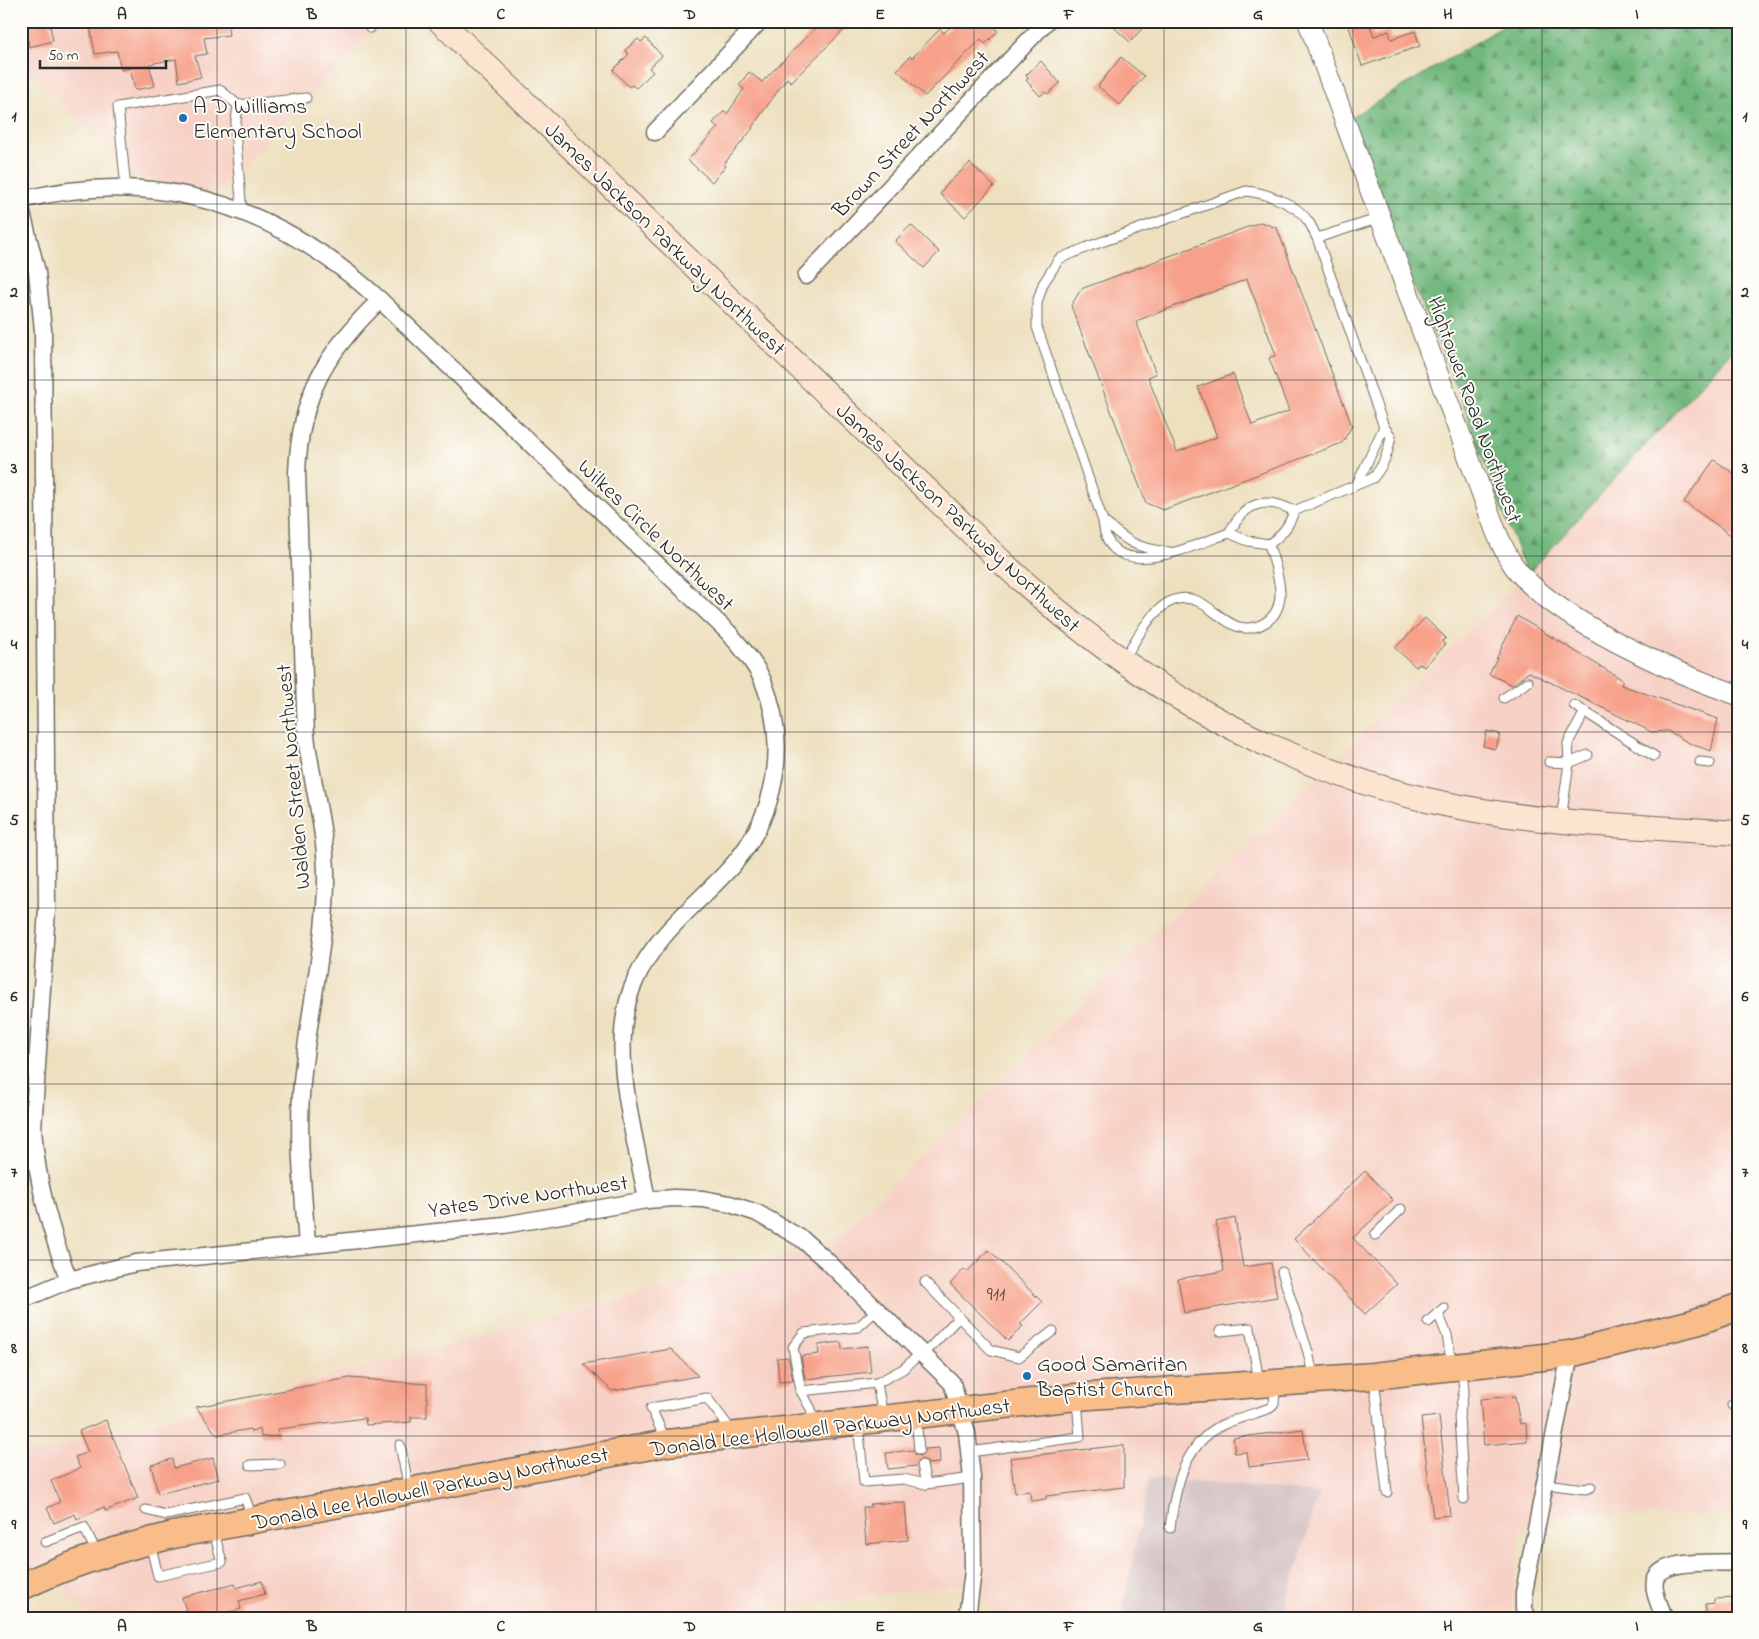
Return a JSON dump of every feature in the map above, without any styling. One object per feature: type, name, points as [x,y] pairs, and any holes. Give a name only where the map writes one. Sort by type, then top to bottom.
[{"type":"main road","name":"James Jackson Parkway Northwest","points":[[440,21],[1007,567],[1052,608],[1102,648],[1123,660],[1148,680],[1201,712],[1309,764],[1366,783],[1427,800],[1488,811],[1561,820],[1738,834]]},
{"type":"main road","name":"Donald Lee Hollowell Parkway Northwest","points":[[21,1587],[53,1572],[98,1556],[150,1541],[667,1443],[1076,1397],[1373,1376],[1570,1354],[1696,1322],[1738,1307]]},
{"type":"street","points":[[655,132],[760,21]]},
{"type":"street","name":"Brown Street Northwest","points":[[806,276],[1047,21]]},
{"type":"street","name":"Hightower Road Northwest","points":[[1308,21],[1491,518],[1501,544],[1514,566],[1531,585],[1574,616],[1684,674],[1738,695]]},
{"type":"street","name":"Wilkes Circle Northwest","points":[[21,200],[75,190],[126,189],[185,195],[242,212],[307,242],[350,273],[380,300],[728,632],[747,655],[762,680],[772,708],[776,735],[776,764],[771,794],[761,821],[749,845],[732,866],[649,954],[634,981],[625,1011],[621,1040],[623,1067],[647,1200]]},
{"type":"street","points":[[21,209],[37,272],[43,330],[46,910],[34,1129],[36,1165],[41,1196],[49,1225],[69,1280]]},
{"type":"street","name":"Walden Street Northwest","points":[[307,1245],[299,1123],[306,1041],[323,942],[326,880],[320,814],[306,736],[297,473],[298,444],[304,416],[313,390],[326,363],[342,341],[380,300]]},
{"type":"street","name":"Yates Drive Northwest","points":[[21,1300],[69,1280],[136,1263],[504,1225],[647,1200],[674,1198],[703,1199],[730,1204],[757,1213],[802,1239],[952,1383],[962,1410],[970,1452],[972,1478],[973,1571],[967,1618]]},
{"type":"street","points":[[1528,1618],[1524,1609],[1524,1592],[1570,1354]]},
{"type":"street","points":[[1664,1618],[1654,1590],[1655,1580],[1660,1572],[1675,1564],[1738,1562]]},
{"type":"lane","points":[[126,189],[118,107],[220,90],[238,105],[306,98]]},
{"type":"lane","points":[[238,105],[234,130],[242,212]]},
{"type":"lane","points":[[1230,533],[1240,516],[1257,504],[1274,502],[1294,511],[1373,478],[1381,469],[1388,452],[1391,436],[1384,427],[1317,238],[1308,220],[1283,201],[1263,193],[1246,191],[1090,246],[1059,259],[1043,284],[1037,303],[1037,327],[1104,521],[1104,535],[1115,548],[1136,559],[1158,558],[1170,552],[1230,533],[1248,541],[1269,544],[1278,538],[1292,520],[1294,511]]},
{"type":"lane","points":[[1317,238],[1380,218]]},
{"type":"lane","points":[[1357,484],[1384,427]]},
{"type":"lane","points":[[1104,521],[1122,537],[1145,549],[1170,552]]},
{"type":"lane","points":[[1123,660],[1157,611],[1174,600],[1196,598],[1236,627],[1251,629],[1275,614],[1281,592],[1269,544]]},
{"type":"lane","points":[[1504,698],[1528,682]]},
{"type":"lane","points":[[1574,705],[1654,756]]},
{"type":"lane","points":[[1561,820],[1569,764],[1568,743],[1585,711]]},
{"type":"lane","points":[[1549,762],[1569,764],[1588,755]]},
{"type":"lane","points":[[1700,762],[1710,763]]},
{"type":"lane","points":[[1375,1235],[1401,1209]]},
{"type":"lane","points":[[1282,1272],[1308,1352],[1314,1380]]},
{"type":"lane","points":[[925,1282],[991,1350],[1019,1357],[1053,1331]]},
{"type":"lane","points":[[814,1426],[811,1408],[801,1390],[793,1347],[804,1333],[858,1327],[877,1310]]},
{"type":"lane","points":[[1428,1322],[1441,1310],[1464,1392],[1459,1416],[1464,1499]]},
{"type":"lane","points":[[801,1390],[877,1383],[904,1369],[960,1317]]},
{"type":"lane","points":[[1170,1528],[1174,1494],[1186,1461],[1202,1438],[1222,1425],[1270,1408],[1274,1403],[1250,1328],[1220,1331]]},
{"type":"lane","points":[[1373,1376],[1387,1492]]},
{"type":"lane","points":[[877,1383],[883,1418]]},
{"type":"lane","points":[[970,1452],[1080,1437],[1076,1397]]},
{"type":"lane","points":[[667,1443],[651,1408],[707,1398],[735,1435]]},
{"type":"lane","points":[[916,1414],[919,1450]]},
{"type":"lane","points":[[858,1421],[864,1482],[903,1479],[926,1484],[972,1478]]},
{"type":"lane","points":[[400,1445],[409,1491]]},
{"type":"lane","points":[[250,1465],[280,1464]]},
{"type":"lane","points":[[922,1465],[926,1484]]},
{"type":"lane","points":[[1545,1484],[1585,1489],[1591,1487]]},
{"type":"lane","points":[[146,1510],[166,1515],[245,1498],[253,1520]]},
{"type":"lane","points":[[45,1542],[84,1527],[98,1556]]},
{"type":"lane","points":[[150,1541],[158,1576],[222,1562],[212,1528]]},
{"type":"shaded area","name":"A D Williams Elementary School","points":[[21,21],[384,21],[215,193],[133,175],[21,61]]},
{"type":"shaded area","points":[[1738,344],[1738,1515],[1560,1515],[1520,1529],[1512,1607],[1515,1618],[1000,1618],[964,1584],[701,1618],[91,1618],[60,1584],[21,1604],[21,1457],[830,1245],[1527,575]]},
{"type":"shaded area","points":[[1149,1478],[1319,1493],[1282,1618],[1121,1618]]},
{"type":"green space","points":[[1512,21],[1738,21],[1738,344],[1527,575],[1449,368],[1343,122]]},
{"type":"building","points":[[24,21],[49,21],[53,41],[29,47]]},
{"type":"building","points":[[89,21],[227,21],[229,35],[204,38],[207,54],[195,56],[201,77],[179,82],[176,59],[149,64],[155,86],[135,90],[130,68],[121,70],[117,51],[95,54]]},
{"type":"building","points":[[822,21],[853,21],[791,82],[787,78],[753,128],[724,164],[726,166],[712,182],[688,160],[718,127],[713,123],[724,111],[727,114],[744,89],[739,85],[749,72],[762,82]]},
{"type":"building","points":[[957,21],[988,21],[998,31],[985,44],[981,39],[925,96],[897,70],[910,56],[912,58],[940,29],[944,33]]},
{"type":"building","points":[[1107,21],[1149,21],[1130,42]]},
{"type":"building","points":[[1347,21],[1368,21],[1374,36],[1389,31],[1391,39],[1415,31],[1420,46],[1362,66]]},
{"type":"building","points":[[646,38],[662,56],[649,68],[653,72],[636,88],[632,85],[629,87],[613,70],[629,54],[625,50],[638,39],[641,42]]},
{"type":"building","points":[[1121,57],[1144,76],[1120,105],[1098,86]]},
{"type":"building","points":[[1041,61],[1060,83],[1048,94],[1045,92],[1040,96],[1026,80],[1029,78],[1026,75]]},
{"type":"building","points":[[970,163],[994,186],[965,217],[940,194],[945,186]]},
{"type":"building","points":[[1261,222],[1277,228],[1352,426],[1342,443],[1163,510],[1146,503],[1071,306],[1081,289]],"holes":[[[1247,279],[1276,355],[1269,358],[1289,411],[1252,425],[1233,374],[1198,387],[1217,437],[1177,452],[1148,377],[1156,374],[1136,321]]]},
{"type":"building","points":[[911,225],[939,252],[924,268],[895,241]]},
{"type":"building","points":[[1714,460],[1738,476],[1738,540],[1684,502]]},
{"type":"building","points":[[1517,616],[1623,680],[1621,685],[1718,719],[1711,751],[1691,744],[1668,731],[1652,732],[1529,672],[1512,685],[1489,674]]},
{"type":"building","points":[[1425,618],[1446,638],[1442,641],[1445,645],[1424,667],[1419,663],[1416,667],[1395,648]]},
{"type":"building","points":[[1487,731],[1500,734],[1496,749],[1483,746]]},
{"type":"building","points":[[1365,1171],[1393,1200],[1353,1238],[1397,1284],[1365,1314],[1294,1239]]},
{"type":"building","points":[[1235,1218],[1243,1267],[1271,1263],[1277,1297],[1184,1313],[1178,1279],[1224,1271],[1216,1222]]},
{"type":"building","points":[[989,1250],[1042,1302],[1020,1324],[1023,1326],[1008,1341],[950,1284],[964,1269],[967,1272]]},
{"type":"building","points":[[841,1342],[842,1349],[868,1346],[871,1372],[805,1379],[801,1356],[819,1354],[818,1345]]},
{"type":"building","points":[[671,1349],[698,1376],[612,1391],[583,1364]]},
{"type":"building","points":[[788,1357],[793,1381],[779,1382],[777,1358]]},
{"type":"building","points":[[349,1378],[427,1384],[427,1417],[411,1417],[411,1422],[366,1425],[365,1418],[278,1429],[279,1436],[261,1437],[260,1429],[251,1432],[250,1429],[217,1435],[196,1407]]},
{"type":"building","points":[[1515,1396],[1520,1424],[1526,1423],[1527,1441],[1484,1445],[1480,1399]]},
{"type":"building","points":[[1439,1416],[1450,1515],[1433,1517],[1421,1418]]},
{"type":"building","points":[[106,1420],[138,1498],[105,1511],[104,1507],[77,1519],[75,1514],[54,1523],[47,1508],[60,1502],[51,1481],[80,1468],[75,1457],[88,1452],[79,1431]]},
{"type":"building","points":[[1303,1429],[1307,1460],[1249,1467],[1247,1452],[1235,1453],[1233,1438]]},
{"type":"building","points":[[1124,1445],[1124,1487],[1046,1496],[1046,1499],[1031,1501],[1030,1491],[1015,1493],[1010,1458]]},
{"type":"building","points":[[939,1448],[940,1463],[928,1464],[921,1459],[916,1466],[888,1469],[886,1453],[913,1450],[916,1455],[920,1456],[925,1449]]},
{"type":"building","points":[[213,1458],[219,1479],[158,1494],[151,1465],[172,1459],[174,1468]]},
{"type":"building","points":[[905,1503],[908,1540],[866,1544],[863,1507],[871,1507],[870,1504]]},
{"type":"building","points":[[262,1581],[265,1594],[239,1601],[241,1609],[208,1618],[188,1618],[182,1597],[235,1584],[236,1588]]},
{"type":"building","points":[[1738,1598],[1738,1618],[1705,1618],[1705,1604],[1714,1603],[1714,1599]]},
{"type":"place","name":"A D Williams Elementary School","points":[[183,118]]},
{"type":"place","name":"Good Samaritan Baptist Church","points":[[1027,1376]]}]
